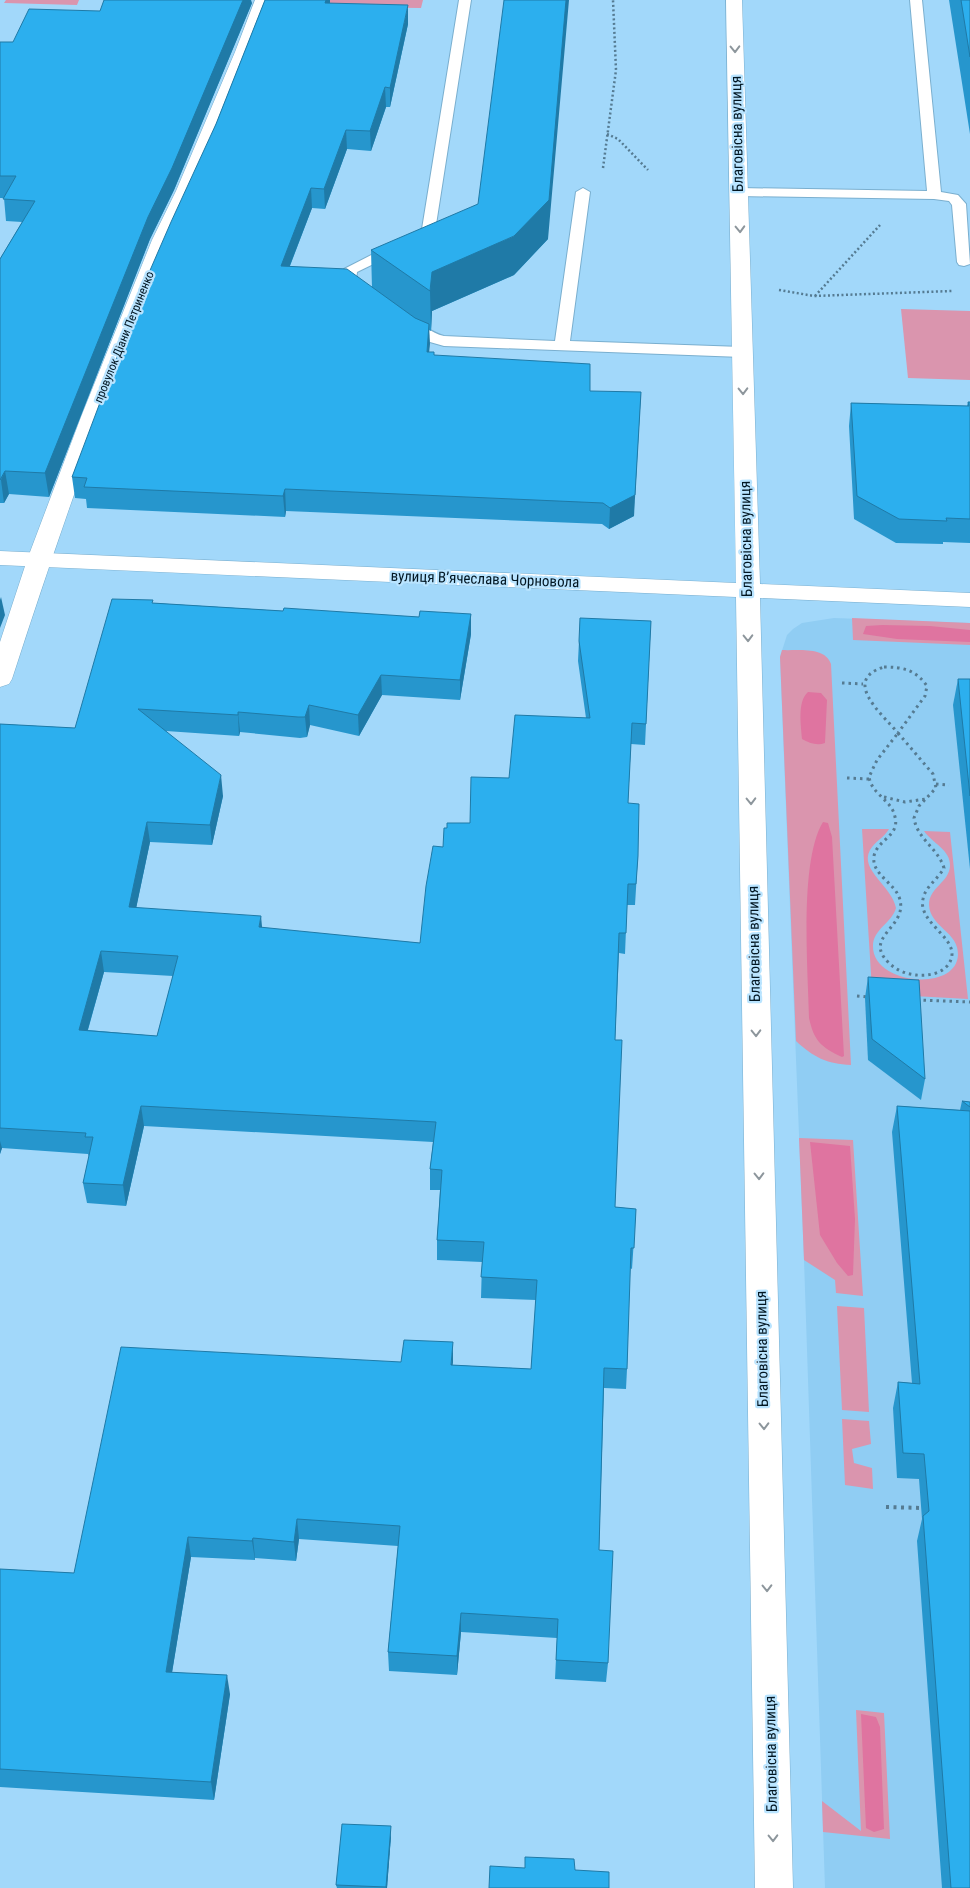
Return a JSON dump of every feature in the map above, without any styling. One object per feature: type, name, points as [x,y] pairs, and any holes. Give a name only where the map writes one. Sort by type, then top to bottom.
[{"type":"main road","name":"провулок Діани Петриненко","points":[[0,679],[39,560],[92,417],[162,240],[208,138],[244,52],[263,0]]},
{"type":"main road","name":"Благовісна вулиця","points":[[734,0],[742,284],[774,1888]]},
{"type":"main road","name":"вулиця Вʼячеслава Чорновола","points":[[0,558],[970,600]]},
{"type":"lane","points":[[378,303],[349,282],[349,272],[357,265],[428,231],[465,0]]},
{"type":"lane","points":[[916,0],[934,195]]},
{"type":"lane","points":[[562,345],[583,192]]},
{"type":"lane","points":[[739,192],[934,195],[953,198],[958,204],[964,262]]},
{"type":"lane","points":[[394,315],[422,334],[436,340],[742,352]]},
{"type":"path","points":[[583,192],[587,184],[599,179],[602,174],[617,57],[612,23],[613,0]]},
{"type":"path","points":[[607,134],[618,140],[648,170]]},
{"type":"path","points":[[814,296],[890,214],[889,194]]},
{"type":"path","points":[[742,284],[814,296],[960,291]]},
{"type":"path","points":[[898,732],[871,771],[869,780],[873,790],[895,812],[896,825],[892,836],[878,849],[874,859],[877,870],[900,896],[902,907],[899,917],[881,937],[879,949],[885,961],[899,971],[924,975],[939,971],[946,966],[952,955],[949,941],[933,927],[922,908],[924,894],[944,868],[940,854],[925,840],[916,826],[916,812],[936,788],[936,784],[933,774],[898,732],[869,698],[863,684],[868,674],[885,667],[905,668],[922,677],[927,686],[925,696],[898,732]]},
{"type":"path","points":[[842,683],[863,684]]},
{"type":"path","points":[[847,778],[869,780]]},
{"type":"path","points":[[936,784],[949,785]]},
{"type":"path","points":[[880,795],[907,803],[921,801],[929,797]]},
{"type":"path","points":[[857,996],[876,997]]},
{"type":"path","points":[[913,999],[970,1002]]},
{"type":"path","points":[[886,1507],[930,1508]]},
{"type":"shaded area","points":[[6,0],[79,0],[77,5],[4,3]]},
{"type":"shaded area","points":[[305,0],[423,0],[421,8],[319,7]]},
{"type":"shaded area","points":[[901,309],[970,311],[970,380],[908,378]]},
{"type":"shaded area","points":[[834,618],[970,623],[970,1888],[825,1888],[804,1260],[780,657],[787,635],[793,629],[802,623]]},
{"type":"shaded area","points":[[852,618],[970,623],[970,645],[853,640]]},
{"type":"shaded area","points":[[866,626],[930,626],[970,630],[970,642],[897,639],[863,634]]},
{"type":"shaded area","points":[[782,650],[817,652],[828,658],[831,664],[851,1065],[821,1059],[796,1041],[780,657]]},
{"type":"shaded area","points":[[808,692],[821,693],[827,700],[825,743],[813,744],[802,739],[801,708]]},
{"type":"shaded area","points":[[823,822],[828,823],[832,837],[844,1056],[842,1057],[829,1050],[816,1038],[809,1018],[808,888],[815,840]]},
{"type":"shaded area","points":[[862,829],[889,829],[872,847],[868,857],[872,871],[889,892],[896,908],[891,918],[879,930],[874,940],[873,946],[876,959],[886,969],[899,976],[914,979],[930,979],[944,975],[954,967],[958,955],[954,941],[934,919],[929,905],[935,889],[949,872],[949,860],[944,851],[924,831],[950,832],[968,999],[895,995],[872,990]]},
{"type":"shaded area","points":[[799,1138],[853,1140],[863,1296],[836,1293],[835,1280],[804,1260]]},
{"type":"shaded area","points":[[810,1142],[850,1146],[855,1219],[853,1275],[848,1276],[837,1263],[820,1235]]},
{"type":"shaded area","points":[[837,1306],[864,1308],[869,1412],[842,1410]]},
{"type":"shaded area","points":[[842,1419],[869,1421],[871,1444],[852,1449],[854,1463],[872,1468],[873,1489],[845,1485]]},
{"type":"shaded area","points":[[856,1710],[884,1713],[890,1839],[823,1832],[822,1801],[861,1831]]},
{"type":"shaded area","points":[[861,1714],[876,1717],[880,1727],[884,1829],[874,1832],[866,1828]]},
{"type":"building","points":[[104,0],[243,0],[172,168],[148,217],[45,473],[5,471],[0,480],[0,259],[35,201],[3,199],[16,176],[0,176],[0,42],[13,42],[29,9],[100,11]]},
{"type":"building","points":[[265,0],[326,0],[325,3],[408,5],[390,88],[385,87],[370,131],[346,130],[324,189],[311,188],[281,266],[347,269],[415,318],[429,324],[427,352],[434,352],[434,355],[590,364],[590,391],[641,392],[635,495],[610,508],[603,503],[285,489],[283,496],[84,487],[87,478],[72,477],[148,275],[216,124]]},
{"type":"building","points":[[504,0],[566,0],[549,200],[514,236],[432,272],[430,291],[371,250],[478,204]]},
{"type":"building","points":[[961,0],[970,0],[970,57]]},
{"type":"building","points":[[968,402],[970,402],[970,519],[946,518],[947,521],[899,519],[857,496],[851,403],[969,406]]},
{"type":"building","points":[[112,599],[153,600],[152,603],[283,611],[284,608],[419,617],[420,611],[471,614],[460,680],[381,675],[358,715],[309,705],[305,717],[238,712],[238,715],[138,709],[221,775],[210,825],[147,822],[129,907],[261,916],[259,927],[420,943],[426,886],[433,846],[443,847],[444,828],[447,828],[447,823],[470,823],[471,777],[509,778],[515,715],[590,718],[579,641],[580,618],[651,621],[646,724],[632,723],[628,803],[639,804],[636,884],[628,884],[626,933],[619,933],[615,1040],[622,1040],[615,1207],[636,1209],[634,1248],[631,1248],[627,1369],[604,1368],[599,1550],[613,1551],[608,1663],[556,1660],[558,1619],[461,1613],[457,1656],[388,1652],[400,1526],[297,1519],[294,1542],[253,1538],[252,1541],[188,1537],[166,1672],[227,1675],[211,1782],[0,1769],[0,1569],[74,1573],[121,1347],[401,1362],[404,1340],[453,1342],[451,1365],[531,1369],[537,1280],[481,1277],[484,1242],[437,1240],[442,1170],[430,1169],[436,1122],[141,1106],[123,1185],[83,1183],[93,1137],[85,1137],[86,1133],[0,1128],[0,724],[75,728]],"holes":[[[101,951],[178,956],[157,1036],[79,1030]]]},
{"type":"building","points":[[958,679],[970,679],[970,796]]},
{"type":"building","points":[[868,977],[919,980],[925,1079],[872,1039]]},
{"type":"building","points":[[962,1101],[970,1102],[970,1107]]},
{"type":"building","points":[[897,1106],[970,1111],[970,1888],[951,1888],[923,1516],[929,1511],[924,1454],[903,1453],[898,1382],[920,1384]]},
{"type":"building","points":[[342,1824],[391,1826],[386,1887],[336,1885]]},
{"type":"building","points":[[525,1857],[574,1859],[575,1870],[609,1872],[609,1888],[489,1888],[490,1866],[525,1868]]}]
